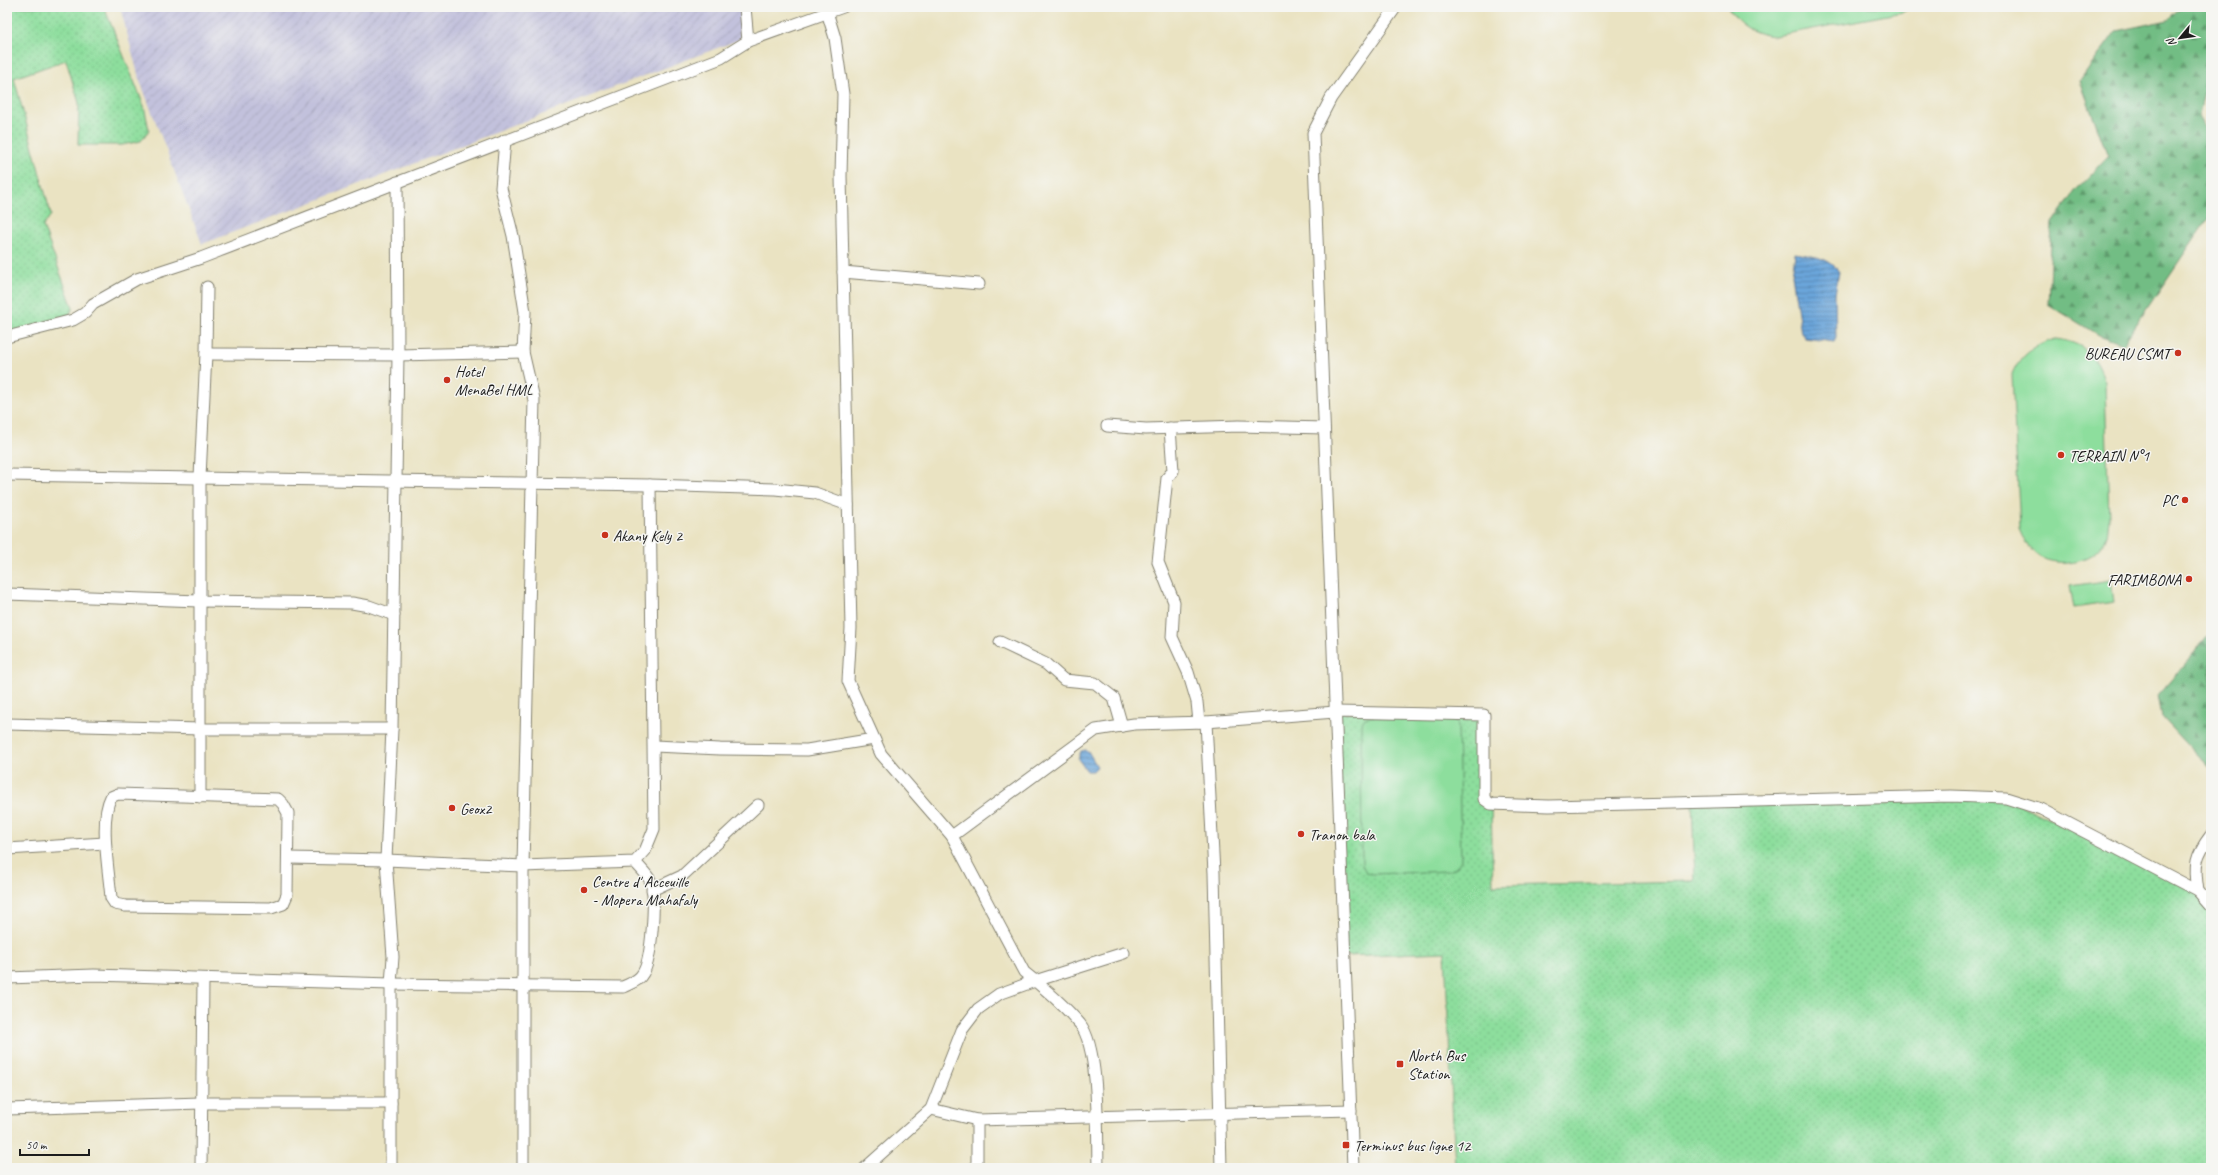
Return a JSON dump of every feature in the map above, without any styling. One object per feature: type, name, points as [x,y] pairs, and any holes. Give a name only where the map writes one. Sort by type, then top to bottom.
[{"type":"street","points":[[745,7],[748,41]]},
{"type":"street","points":[[7,337],[73,320],[85,313],[93,304],[137,279],[201,258],[721,58],[748,41],[843,7]]},
{"type":"street","points":[[1353,1168],[1313,133],[1331,98],[1396,7]]},
{"type":"street","points":[[827,12],[835,38],[843,94],[841,176],[851,628],[848,681],[880,754],[952,836],[1024,972],[1035,980],[1080,1025],[1091,1047],[1098,1168]]},
{"type":"street","points":[[505,140],[501,188],[513,236],[525,312],[523,352],[534,400],[522,866],[524,985],[523,1168]]},
{"type":"street","points":[[391,1168],[391,984],[393,957],[386,860],[392,729],[394,615],[398,355],[397,182]]},
{"type":"street","points":[[843,272],[979,284]]},
{"type":"street","points":[[200,797],[200,477],[206,354],[207,286]]},
{"type":"street","points":[[206,354],[398,355],[523,352]]},
{"type":"street","points":[[1107,426],[1146,429],[1238,426],[1324,428]]},
{"type":"street","points":[[1170,428],[1174,471],[1167,478],[1158,562],[1174,602],[1172,637],[1188,672],[1202,722],[1214,873],[1218,1114],[1221,1168]]},
{"type":"street","points":[[7,475],[650,485],[775,489],[815,493],[848,505]]},
{"type":"street","points":[[289,858],[386,860],[522,866],[635,862],[645,851],[654,829],[650,485]]},
{"type":"street","points":[[7,594],[199,601],[352,603],[375,608],[394,615]]},
{"type":"street","points":[[1000,642],[1046,664],[1064,680],[1095,683],[1114,698],[1122,726]]},
{"type":"street","points":[[952,836],[1096,730],[1122,726],[1202,722],[1335,712],[1484,715],[1484,799],[1491,804],[1549,806],[1943,796],[2006,798],[2041,808],[2198,890],[2211,906]]},
{"type":"street","points":[[7,724],[201,729],[392,729]]},
{"type":"street","points":[[654,746],[720,749],[807,750],[874,739]]},
{"type":"street","points":[[118,794],[278,799],[288,813],[289,858],[287,895],[283,904],[277,907],[125,906],[114,904],[111,898],[105,843],[107,804],[111,797],[118,794]]},
{"type":"street","points":[[652,890],[682,876],[758,805]]},
{"type":"street","points":[[2198,890],[2195,872],[2199,851],[2211,835]]},
{"type":"street","points":[[7,849],[105,843]]},
{"type":"street","points":[[7,978],[94,975],[391,984],[623,987],[638,980],[644,973],[649,958],[654,898],[650,880],[635,862]]},
{"type":"street","points":[[865,1168],[931,1108],[962,1030],[978,1009],[999,994],[1035,980],[1124,953]]},
{"type":"street","points":[[201,1168],[203,979]]},
{"type":"street","points":[[7,1109],[201,1103],[391,1103]]},
{"type":"street","points":[[931,1108],[977,1120],[1351,1110]]},
{"type":"street","points":[[977,1120],[977,1168]]},
{"type":"shaded area","points":[[120,7],[739,7],[742,21],[741,39],[202,244],[139,78]]},
{"type":"green space","points":[[7,7],[104,7],[144,106],[149,130],[141,141],[122,145],[78,145],[79,103],[66,60],[14,78],[51,215],[43,226],[73,308],[68,317],[7,336]]},
{"type":"green space","points":[[1728,7],[1912,7],[1903,12],[1775,36],[1760,33],[1748,28],[1732,14]]},
{"type":"green space","points":[[2182,7],[2211,7],[2211,83],[2205,86],[2199,116],[2211,139],[2211,214],[2123,344],[2098,335],[2048,304],[2052,223],[2076,190],[2108,156],[2080,81],[2116,31],[2168,20]]},
{"type":"green space","name":"TERRAIN N°1","points":[[2056,339],[2075,344],[2088,352],[2098,364],[2105,382],[2109,520],[2107,535],[2103,544],[2096,552],[2087,557],[2067,562],[2047,560],[2038,556],[2029,547],[2020,528],[2012,375],[2019,362],[2030,351],[2035,347]]},
{"type":"green space","points":[[2111,580],[2114,602],[2074,608],[2070,586]]},
{"type":"green space","points":[[2211,634],[2211,770],[2162,717],[2158,695]]},
{"type":"green space","points":[[1335,712],[1484,715],[1484,799],[1491,804],[1493,885],[1695,881],[1692,802],[2006,798],[2198,891],[2211,906],[2211,1168],[1455,1168],[1445,952],[1345,956]]},
{"type":"green space","points":[[1372,716],[1448,719],[1455,721],[1458,725],[1461,860],[1456,868],[1448,871],[1373,874],[1366,872],[1362,865],[1361,724],[1365,718]]},
{"type":"water","points":[[1795,253],[1814,256],[1825,260],[1831,263],[1839,272],[1835,294],[1836,338],[1834,342],[1805,338],[1801,333],[1792,275]]},
{"type":"water","points":[[1081,751],[1088,751],[1097,767],[1093,771],[1087,771],[1078,759]]},
{"type":"place","name":"BUREAU CSMT","points":[[2178,353]]},
{"type":"place","name":"Hotel MenaBel HML","points":[[447,380]]},
{"type":"place","name":"TERRAIN N°1","points":[[2061,455]]},
{"type":"place","name":"PC","points":[[2185,500]]},
{"type":"place","name":"Akany Kely 2","points":[[605,535]]},
{"type":"place","name":"FARIMBONA","points":[[2189,579]]},
{"type":"place","name":"Geox2","points":[[452,808]]},
{"type":"place","name":"Tranon bala","points":[[1301,834]]},
{"type":"place","name":"Centre d' Acceuille - Mopera Mahafaly","points":[[584,890]]},
{"type":"place","name":"North Bus Station","points":[[1400,1064]]},
{"type":"place","name":"Terminus bus ligne 12","points":[[1346,1145]]}]
